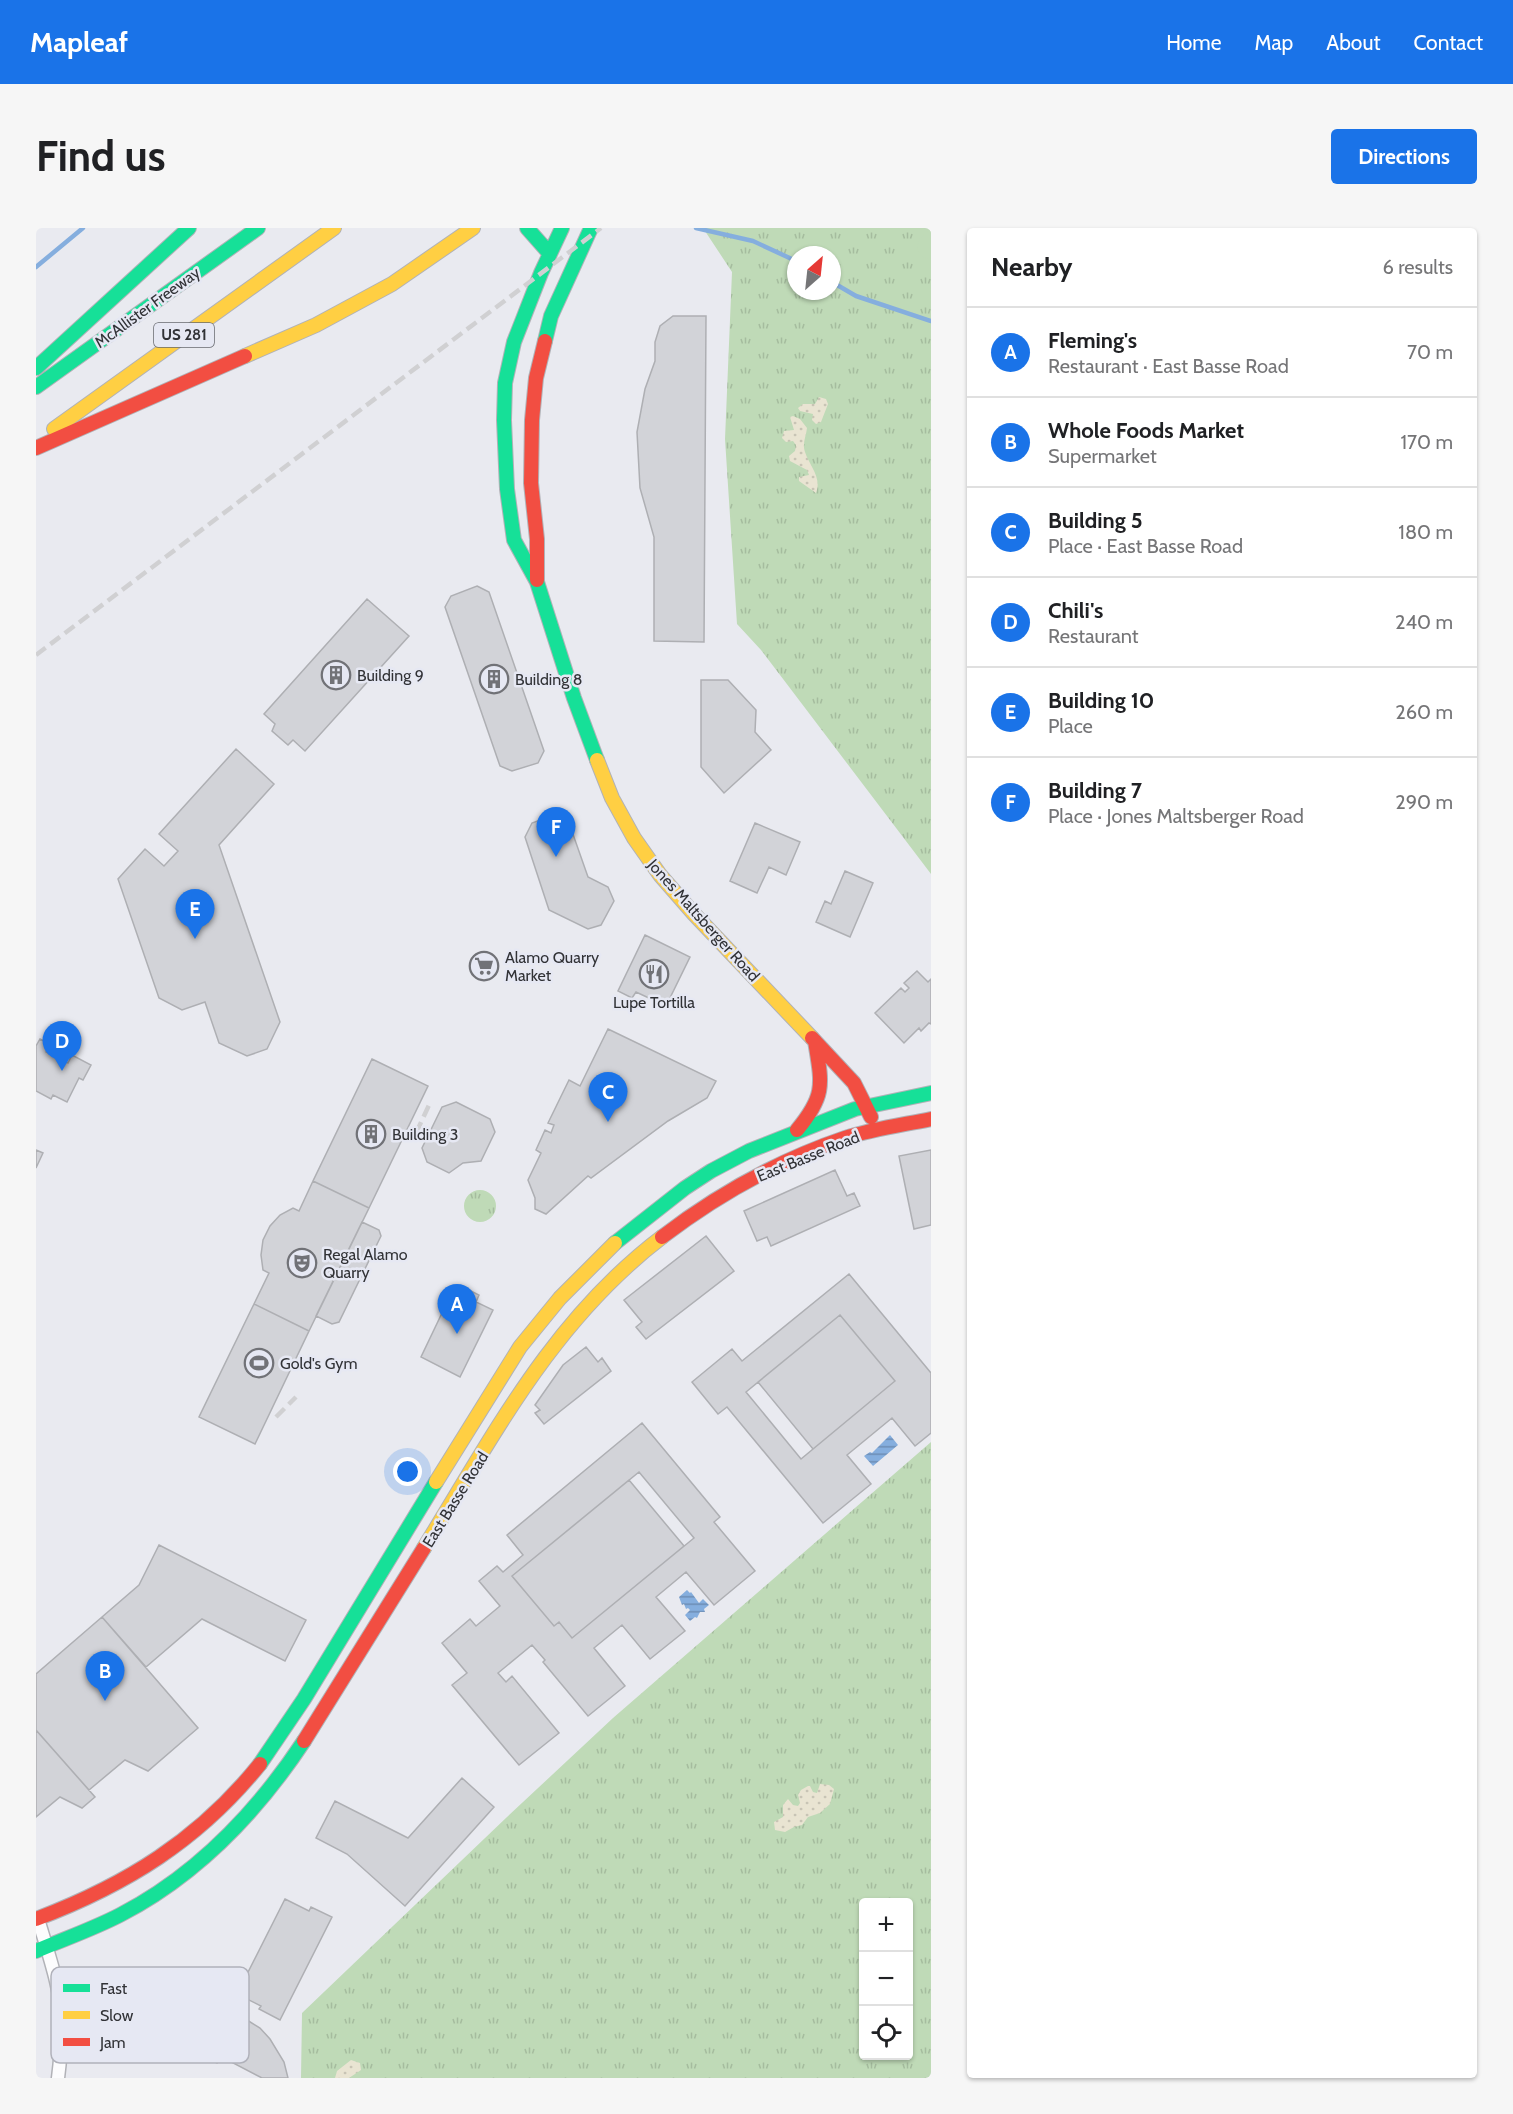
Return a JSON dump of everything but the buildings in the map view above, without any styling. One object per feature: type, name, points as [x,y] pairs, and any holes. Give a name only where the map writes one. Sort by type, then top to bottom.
[{"type":"main road","points":[[36,368],[189,228]]},
{"type":"main road","name":"McAllister Freeway","points":[[36,387],[258,228]]},
{"type":"main road","name":"US 281","points":[[36,443],[334,228]]},
{"type":"main road","points":[[36,448],[316,325],[392,284],[473,228]]},
{"type":"main road","points":[[527,228],[550,254]]},
{"type":"main road","name":"Jones Maltsberger Road","points":[[562,228],[514,342],[505,383],[507,489],[514,540],[537,582],[574,698],[601,771],[612,798],[634,838],[660,875],[694,914],[854,1083],[867,1106],[875,1131]]},
{"type":"main road","name":"Jones Maltsberger Road","points":[[537,582],[537,539],[531,483],[532,420],[536,378],[551,316],[591,228]]},
{"type":"main road","points":[[795,1132],[813,1112],[821,1091],[814,1041]]},
{"type":"main road","name":"East Basse Road","points":[[37,1919],[115,1886],[183,1842],[226,1803],[245,1782],[296,1711],[521,1346],[554,1305],[616,1242],[678,1193],[710,1172],[750,1151],[867,1106],[931,1093]]},
{"type":"main road","name":"East Basse Road","points":[[41,1949],[95,1927],[132,1908],[194,1866],[224,1841],[245,1819],[281,1775],[316,1724],[528,1380],[556,1340],[591,1300],[636,1258],[686,1220],[752,1179],[845,1139],[931,1119]]},
{"type":"main road","points":[[296,1711],[316,1724]]},
{"type":"street","points":[[37,1919],[41,1949],[51,1970]]},
{"type":"street","points":[[58,2078],[60,2063]]},
{"type":"green space","points":[[703,228],[931,228],[931,874],[761,650],[737,624],[725,439],[732,272]]},
{"type":"green space","points":[[931,229],[931,261],[920,255],[917,247],[920,238]]},
{"type":"green space","points":[[480,1190],[492,1194],[496,1206],[492,1218],[480,1222],[468,1218],[464,1206],[468,1194]]},
{"type":"green space","points":[[931,1442],[931,2078],[301,2078],[302,2013],[613,1718]]},
{"type":"sand","points":[[819,397],[826,399],[828,404],[821,422],[816,424],[812,420],[813,414],[800,411],[798,408],[803,404],[815,404]]},
{"type":"sand","points":[[790,417],[800,419],[807,428],[804,449],[818,482],[816,493],[799,481],[799,477],[809,475],[807,470],[790,461],[789,456],[795,451],[796,445],[793,441],[786,442],[782,438],[784,431],[794,430]]},
{"type":"sand","points":[[820,1784],[829,1785],[834,1789],[830,1804],[820,1813],[808,1817],[802,1825],[785,1832],[775,1830],[774,1822],[783,1817],[783,1805],[788,1799],[793,1805],[798,1806],[800,1803],[798,1795],[801,1790],[810,1786],[813,1792],[817,1793]]},
{"type":"sand","points":[[351,2060],[360,2063],[361,2070],[349,2078],[335,2078],[337,2071]]},
{"type":"water","points":[[890,1435],[898,1445],[873,1466],[864,1456],[872,1453]]},
{"type":"water","points":[[687,1590],[699,1603],[703,1599],[709,1605],[704,1609],[705,1612],[700,1612],[697,1618],[690,1621],[685,1615],[690,1610],[686,1609],[684,1604],[682,1605],[679,1597]]},
{"type":"waterway","points":[[36,267],[83,228]]},
{"type":"waterway","points":[[696,228],[753,241],[787,257]]},
{"type":"waterway","points":[[841,287],[856,296],[931,321]]},
{"type":"railway","points":[[36,655],[601,228]]},
{"type":"railway","points":[[416,1133],[430,1103]]},
{"type":"railway","points":[[276,1417],[296,1397]]},
{"type":"traffic: fast","points":[[36,368],[189,228]]},
{"type":"traffic: fast","points":[[36,387],[258,228]]},
{"type":"traffic: fast","points":[[527,228],[550,254]]},
{"type":"traffic: fast","points":[[562,228],[541,273],[514,342],[505,383],[507,489],[514,540],[537,582],[574,698],[597,760]]},
{"type":"traffic: fast","points":[[545,341],[551,316],[591,228]]},
{"type":"traffic: fast","points":[[615,1243],[685,1188],[749,1151],[855,1109],[931,1093]]},
{"type":"traffic: fast","points":[[260,1764],[304,1699],[436,1482]]},
{"type":"traffic: fast","points":[[36,1951],[120,1915],[175,1881],[223,1840],[245,1817],[266,1793],[304,1741]]},
{"type":"traffic: slow","points":[[54,429],[334,228]]},
{"type":"traffic: slow","points":[[245,356],[316,325],[392,284],[473,228]]},
{"type":"traffic: slow","points":[[597,760],[612,798],[634,838],[660,875],[812,1038]]},
{"type":"traffic: slow","points":[[424,1548],[502,1421],[558,1342],[589,1304],[623,1269],[662,1237]]},
{"type":"traffic: slow","points":[[436,1482],[520,1347],[560,1298],[615,1243]]},
{"type":"traffic: jam","points":[[537,580],[537,539],[531,483],[532,420],[536,378],[545,341]]},
{"type":"traffic: jam","points":[[36,448],[245,356]]},
{"type":"traffic: jam","points":[[812,1038],[854,1083],[871,1117]]},
{"type":"traffic: jam","points":[[797,1130],[813,1107],[820,1089],[815,1041]]},
{"type":"traffic: jam","points":[[662,1237],[727,1193],[797,1157],[845,1138],[931,1119]]},
{"type":"traffic: jam","points":[[304,1741],[424,1548]]},
{"type":"traffic: jam","points":[[36,1919],[100,1891],[159,1857],[212,1816],[260,1764]]},
{"type":"place","name":"Building 9","points":[[336,675]]},
{"type":"place","name":"Building 8","points":[[494,679]]},
{"type":"place","name":"Building 7","points":[[556,857]]},
{"type":"place","name":"Building 10","points":[[195,939]]},
{"type":"place","name":"Alamo Quarry Market","points":[[484,966]]},
{"type":"place","name":"Lupe Tortilla","points":[[654,974]]},
{"type":"place","name":"Chili's","points":[[62,1071]]},
{"type":"place","name":"Building 5","points":[[608,1122]]},
{"type":"place","name":"Building 3","points":[[371,1134]]},
{"type":"place","name":"Regal Alamo Quarry","points":[[302,1263]]},
{"type":"place","name":"Fleming's","points":[[457,1334]]},
{"type":"place","name":"Gold's Gym","points":[[259,1363]]},
{"type":"place","name":"Whole Foods Market","points":[[105,1701]]}]
